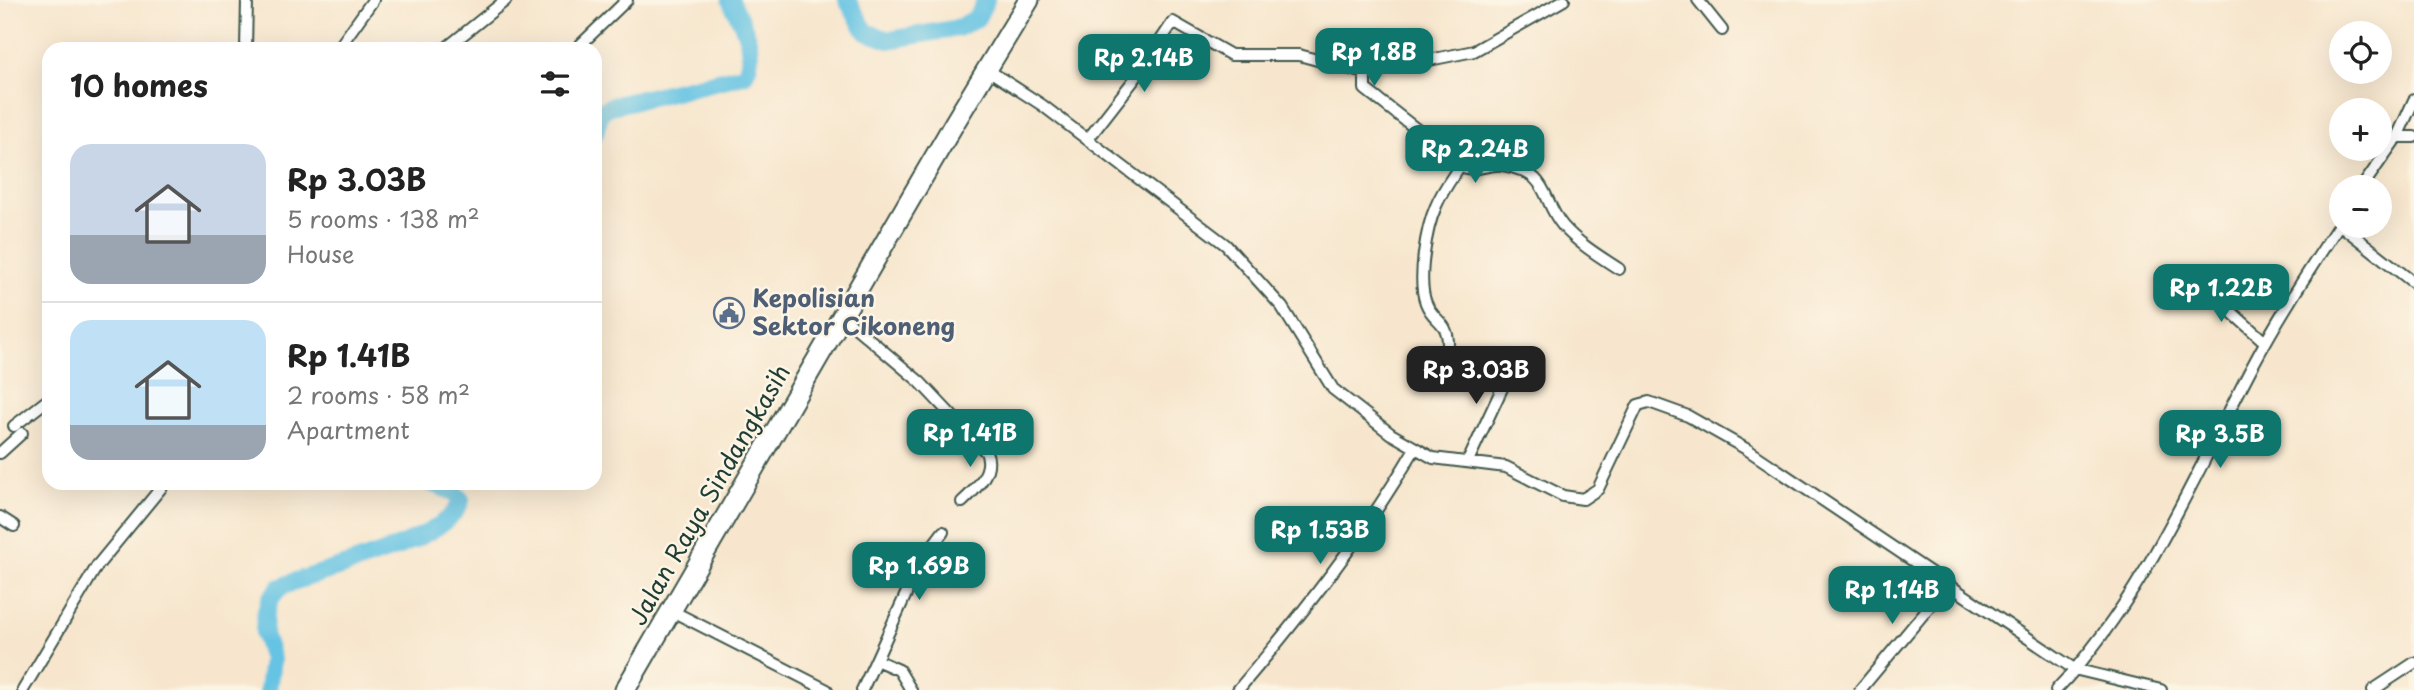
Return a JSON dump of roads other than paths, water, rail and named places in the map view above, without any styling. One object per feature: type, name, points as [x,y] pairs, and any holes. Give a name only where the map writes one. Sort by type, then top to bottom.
[{"type":"highway","name":"Jalan Raya Sindangkasih","points":[[625,690],[1029,0]]},
{"type":"street","points":[[246,42],[247,0]]},
{"type":"street","points":[[343,42],[373,0]]},
{"type":"street","points":[[454,42],[506,0]]},
{"type":"street","points":[[583,42],[627,0]]},
{"type":"street","points":[[1088,139],[1141,71],[1173,22],[1231,55],[1299,55],[1365,73],[1474,51],[1564,0]]},
{"type":"street","points":[[1698,0],[1722,30]]},
{"type":"street","points":[[988,70],[1088,139],[1226,244],[1282,307],[1333,389],[1414,450],[1433,458],[1506,467],[1571,499],[1589,498],[1598,489],[1635,410],[1642,402],[1649,402],[1688,416],[1748,450],[2074,669],[2161,690]]},
{"type":"street","points":[[1365,73],[1365,89],[1461,164],[1470,169],[1501,165],[1525,173],[1544,185],[1562,225],[1589,250],[1619,269]]},
{"type":"street","points":[[2370,175],[2397,137],[2414,100]]},
{"type":"street","points":[[2397,137],[2414,137]]},
{"type":"street","points":[[1448,344],[1447,328],[1425,300],[1423,280],[1431,219],[1443,192],[1461,164]]},
{"type":"street","points":[[2056,690],[2112,618],[2179,509],[2265,342],[2330,238]]},
{"type":"street","points":[[2359,238],[2414,283]]},
{"type":"street","points":[[2199,282],[2265,342]]},
{"type":"street","points":[[842,316],[920,382],[986,452],[989,459],[978,486],[962,502]]},
{"type":"street","points":[[1468,461],[1513,365]]},
{"type":"street","points":[[0,453],[42,406]]},
{"type":"street","points":[[1238,690],[1308,608],[1357,543],[1414,450]]},
{"type":"street","points":[[23,690],[97,566],[159,490]]},
{"type":"street","points":[[0,517],[14,526]]},
{"type":"street","points":[[862,690],[921,561],[943,532]]},
{"type":"street","points":[[1860,690],[1949,583]]},
{"type":"street","points":[[672,611],[827,690]]},
{"type":"street","points":[[876,660],[899,670],[911,690]]},
{"type":"street","points":[[2373,690],[2414,663]]},
{"type":"waterway","points":[[602,110],[611,106],[744,75],[750,57],[749,47],[744,27],[730,0]]},
{"type":"waterway","points":[[847,0],[866,32],[889,40],[958,28],[977,18],[986,0]]},
{"type":"waterway","points":[[268,690],[272,659],[264,634],[265,615],[270,599],[279,588],[414,540],[453,514],[461,500],[449,490]]},
{"type":"place","name":"Kepolisian Sektor Cikoneng","points":[[729,313]]}]
